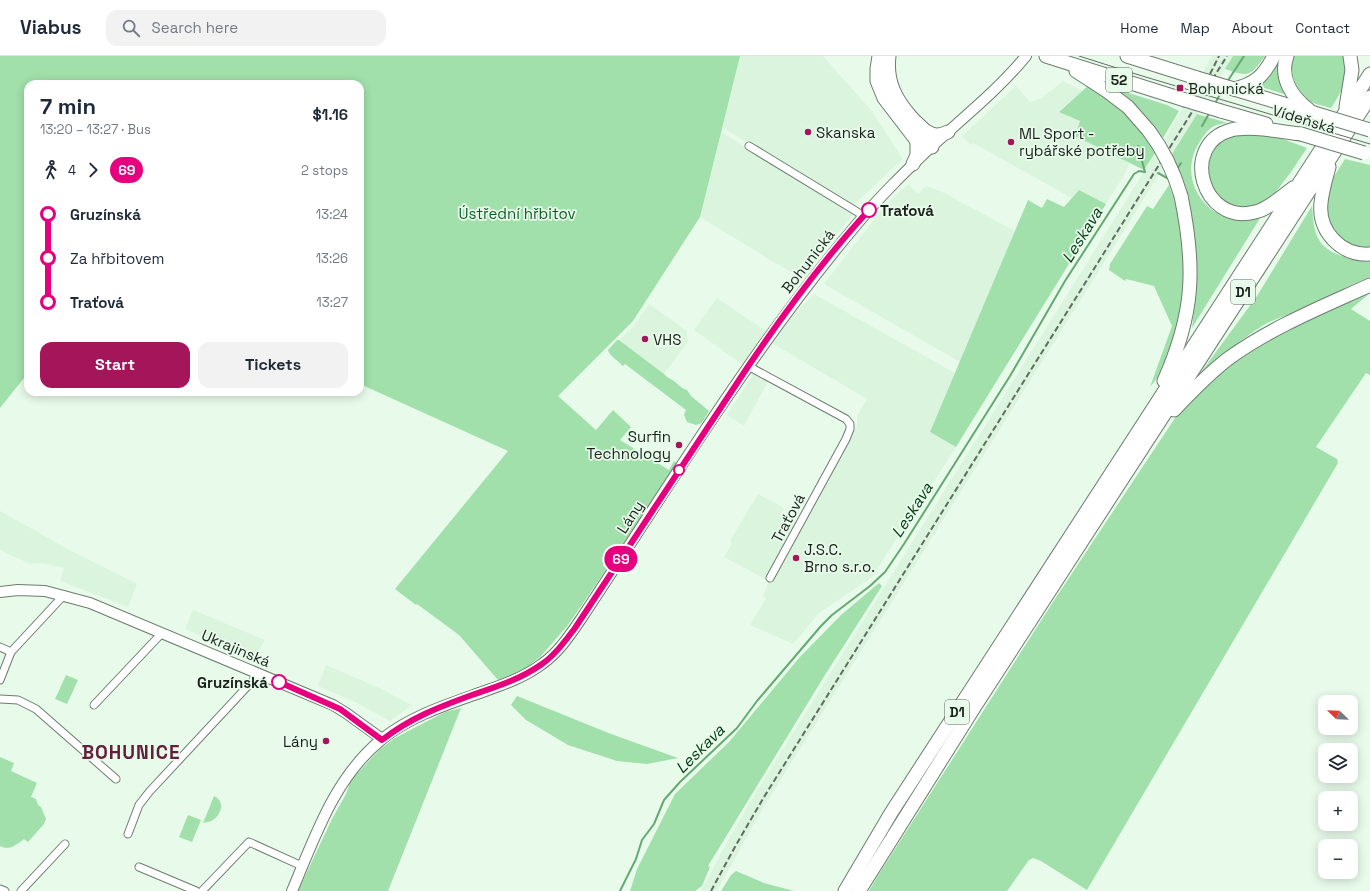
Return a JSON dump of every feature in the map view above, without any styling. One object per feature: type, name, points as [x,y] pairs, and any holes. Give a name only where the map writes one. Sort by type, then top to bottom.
[{"type":"highway","points":[[879,56],[877,74],[881,93],[887,103],[917,141],[925,147],[932,147],[932,140],[926,131]]},
{"type":"highway","points":[[889,56],[888,76],[902,106],[912,118],[932,135],[948,132]]},
{"type":"highway","name":"Vídeňská","points":[[1127,56],[1370,130]]},
{"type":"highway","points":[[1234,89],[1246,86],[1261,76],[1268,68],[1274,56]]},
{"type":"highway","points":[[1287,56],[1284,73],[1288,86],[1297,99],[1314,113]]},
{"type":"highway","points":[[1345,113],[1352,70],[1350,56]]},
{"type":"highway","points":[[1048,57],[1082,74],[1128,107],[1149,131],[1161,148],[1171,167],[1181,196],[1188,234],[1191,265],[1188,309],[1182,335],[1164,380],[1149,427]]},
{"type":"highway","name":"Vídeňská","points":[[1048,57],[1220,111],[1368,155]]},
{"type":"highway","name":"D1","points":[[859,891],[1300,183],[1370,74]]},
{"type":"highway","name":"D1","points":[[845,891],[892,814],[1370,97]]},
{"type":"highway","points":[[1300,183],[1261,210],[1252,213],[1236,213],[1221,207],[1210,196],[1203,182],[1202,167],[1206,151],[1213,141],[1222,134],[1231,130],[1244,128],[1301,134]]},
{"type":"highway","points":[[914,164],[917,155],[917,141]]},
{"type":"highway","points":[[1333,154],[1321,203],[1321,217],[1323,223],[1332,238],[1342,247],[1354,252],[1370,254]]},
{"type":"highway","points":[[1149,427],[1209,374],[1241,349],[1275,330],[1370,285]]},
{"type":"street","name":"Bohunická","points":[[777,325],[818,271],[864,216],[914,164],[995,89],[1026,56]]},
{"type":"street","points":[[749,146],[864,216]]},
{"type":"street","name":"Lány","points":[[292,891],[322,819],[340,786],[359,761],[382,740],[401,726],[424,714],[523,676],[543,664],[554,654],[578,623],[748,366],[777,325]]},
{"type":"street","name":"Traťová","points":[[748,366],[846,419],[850,424],[850,429],[846,439],[770,578]]},
{"type":"street","name":"Ukrajinská","points":[[0,592],[18,590],[46,591],[90,603],[340,709],[382,740]]},
{"type":"street","points":[[0,680],[11,652],[64,595]]},
{"type":"street","points":[[94,705],[162,633]]},
{"type":"street","points":[[0,647],[11,652]]},
{"type":"street","points":[[128,834],[139,805],[150,791],[259,674]]},
{"type":"street","points":[[0,699],[18,700],[36,708],[116,779]]},
{"type":"street","points":[[202,891],[249,842],[302,866]]},
{"type":"street","points":[[21,891],[65,844]]},
{"type":"street","points":[[138,867],[196,891]]},
{"type":"street","points":[[0,889],[5,891]]},
{"type":"shaded area","name":"Skanska","points":[[740,56],[823,56],[871,110],[903,159],[850,208],[722,127]]},
{"type":"shaded area","points":[[1212,56],[1233,56],[768,800],[717,891],[701,891],[756,792],[1170,130]]},
{"type":"shaded area","points":[[1063,81],[1082,91],[1059,111],[1080,121],[1075,136],[1129,163],[1126,172],[1106,204],[1079,190],[1072,198],[973,143],[971,145],[962,136],[1016,86],[1030,102],[1042,98]]},
{"type":"shaded area","points":[[721,132],[853,214],[802,279],[700,217]]},
{"type":"shaded area","points":[[909,184],[918,194],[926,186],[942,192],[1015,231],[960,362],[824,284],[887,203]]},
{"type":"shaded area","points":[[814,294],[955,373],[930,432],[956,447],[872,577],[818,614],[793,644],[750,625],[766,598],[763,596],[769,581],[724,557],[732,544],[730,541],[758,494],[784,508],[781,514],[801,524],[857,426],[857,416],[867,399],[772,343],[786,323]]},
{"type":"shaded area","points":[[717,298],[766,331],[743,365],[694,330]]},
{"type":"shaded area","points":[[649,304],[687,331],[687,339],[689,340],[664,374],[619,340],[633,327]]},
{"type":"shaded area","points":[[758,367],[772,374],[744,426],[727,415]]},
{"type":"shaded area","points":[[0,511],[73,552],[137,584],[128,607],[60,581],[64,568],[43,563],[30,564],[0,550]]},
{"type":"shaded area","points":[[193,610],[265,640],[254,659],[185,629]]},
{"type":"shaded area","points":[[326,665],[379,688],[412,705],[390,721],[353,701],[318,686]]},
{"type":"green space","name":"Ústřední hřbitov","points":[[0,56],[740,56],[700,217],[633,321],[558,396],[596,430],[613,410],[631,427],[620,440],[669,470],[674,461],[679,464],[568,625],[541,656],[524,670],[498,680],[459,635],[395,589],[508,451],[364,386],[364,80],[24,80],[24,378],[0,408]]},
{"type":"green space","points":[[1233,56],[1265,56],[1256,68],[1244,74],[1225,69]]},
{"type":"green space","points":[[1289,56],[1343,56],[1346,70],[1344,84],[1331,108],[1303,99],[1295,92],[1291,80]]},
{"type":"green space","points":[[1277,65],[1280,81],[1287,95],[1258,86],[1269,78]]},
{"type":"green space","points":[[1090,84],[1123,108],[1157,150],[1144,170],[1075,136],[1080,121],[1059,112]]},
{"type":"green space","points":[[1116,89],[1167,105],[1179,111],[1163,138],[1146,116]]},
{"type":"green space","points":[[1197,114],[1228,123],[1219,124],[1206,132],[1194,154],[1191,168],[1193,182],[1198,195],[1218,214],[1232,219],[1248,220],[1262,215],[1192,328],[1197,276],[1195,241],[1189,205],[1172,154]]},
{"type":"green space","points":[[1267,133],[1307,148],[1272,197],[1255,208],[1237,209],[1211,195],[1205,160],[1223,136]]},
{"type":"green space","points":[[1345,159],[1370,165],[1370,249],[1347,245],[1333,233],[1326,213],[1329,190],[1333,178]]},
{"type":"green space","points":[[1169,185],[1177,208],[1182,239],[1185,286],[1177,330],[1165,368],[1150,387],[1172,326],[1154,286],[1126,279],[1125,281],[1109,270],[1110,264],[1147,206],[1153,209]]},
{"type":"green space","points":[[1079,190],[1106,204],[956,447],[930,432],[1028,200],[1042,208],[1047,199],[1064,207]]},
{"type":"green space","points":[[1312,206],[1315,230],[1322,244],[1333,252],[1347,258],[1368,262],[1370,261],[1370,277],[1262,326],[1229,349],[1199,375],[1257,296]]},
{"type":"green space","points":[[1370,289],[1370,293],[1351,309],[1370,321],[1370,375],[1366,373],[1316,447],[1337,459],[1338,463],[1087,890],[1041,861],[1033,858],[1029,860],[1007,891],[869,891],[1053,602],[1177,415],[1216,374],[1257,344]]},
{"type":"green space","points":[[617,340],[682,388],[687,390],[691,396],[709,411],[702,423],[696,425],[687,422],[684,415],[686,410],[625,364],[623,366],[613,357],[608,350]]},
{"type":"green space","points":[[879,583],[882,586],[825,675],[708,866],[710,867],[702,886],[695,891],[630,891],[637,869],[675,794],[729,742],[799,658],[841,615]]},
{"type":"green space","points":[[66,675],[78,680],[67,704],[55,699]]},
{"type":"green space","points":[[517,696],[611,734],[678,758],[647,764],[617,761],[568,745],[526,720],[511,705]]},
{"type":"green space","points":[[461,708],[388,891],[298,891],[332,819],[346,794],[351,780],[379,750],[395,738],[445,712]]},
{"type":"green space","points":[[0,757],[14,763],[11,771],[37,783],[31,797],[36,799],[46,819],[44,824],[28,842],[24,839],[10,848],[0,846]]},
{"type":"green space","points":[[214,796],[220,801],[220,811],[213,820],[203,823]]},
{"type":"green space","points":[[188,815],[201,820],[192,842],[179,837]]},
{"type":"green space","points":[[736,871],[764,883],[794,891],[721,891],[731,875]]},
{"type":"waterway","name":"Leskava","points":[[1227,82],[1244,56]]},
{"type":"waterway","name":"Leskava","points":[[1214,105],[1222,91]]},
{"type":"waterway","name":"Leskava","points":[[1202,126],[1210,112]]},
{"type":"waterway","name":"Leskava","points":[[620,891],[636,859],[642,840],[654,824],[664,800],[680,782],[737,728],[757,701],[821,626],[832,615],[870,586],[885,572],[1010,376],[1065,281],[1134,174],[1139,171],[1145,172],[1138,146]]},
{"type":"waterway","name":"Leskava","points":[[1177,169],[1181,163]]},
{"type":"waterway","name":"Leskava","points":[[1158,173],[1169,179]]},
{"type":"tram line","points":[[1079,56],[1370,144]]},
{"type":"railway","points":[[1210,74],[1219,56]]},
{"type":"railway","points":[[711,891],[764,797],[1227,56]]},
{"type":"bus line","name":"69","points":[[279,682],[340,709],[382,740],[407,722],[448,704],[523,676],[547,661],[575,628],[775,328],[818,271],[869,210]]},
{"type":"place","name":"Bohunická","points":[[1180,88]]},
{"type":"place","name":"Skanska","points":[[808,132]]},
{"type":"place","name":"ML Sport - rybářské potřeby","points":[[1011,142]]},
{"type":"place","name":"Traťová","points":[[869,210]]},
{"type":"place","name":"VHS","points":[[645,339]]},
{"type":"place","name":"Surfin Technology","points":[[679,445]]},
{"type":"place","name":"J.S.C. Brno s.r.o.","points":[[796,558]]},
{"type":"place","name":"Gruzínská","points":[[279,682]]},
{"type":"place","name":"Lány","points":[[326,741]]},
{"type":"district","name":"BOHUNICE","points":[[131,752]]}]
